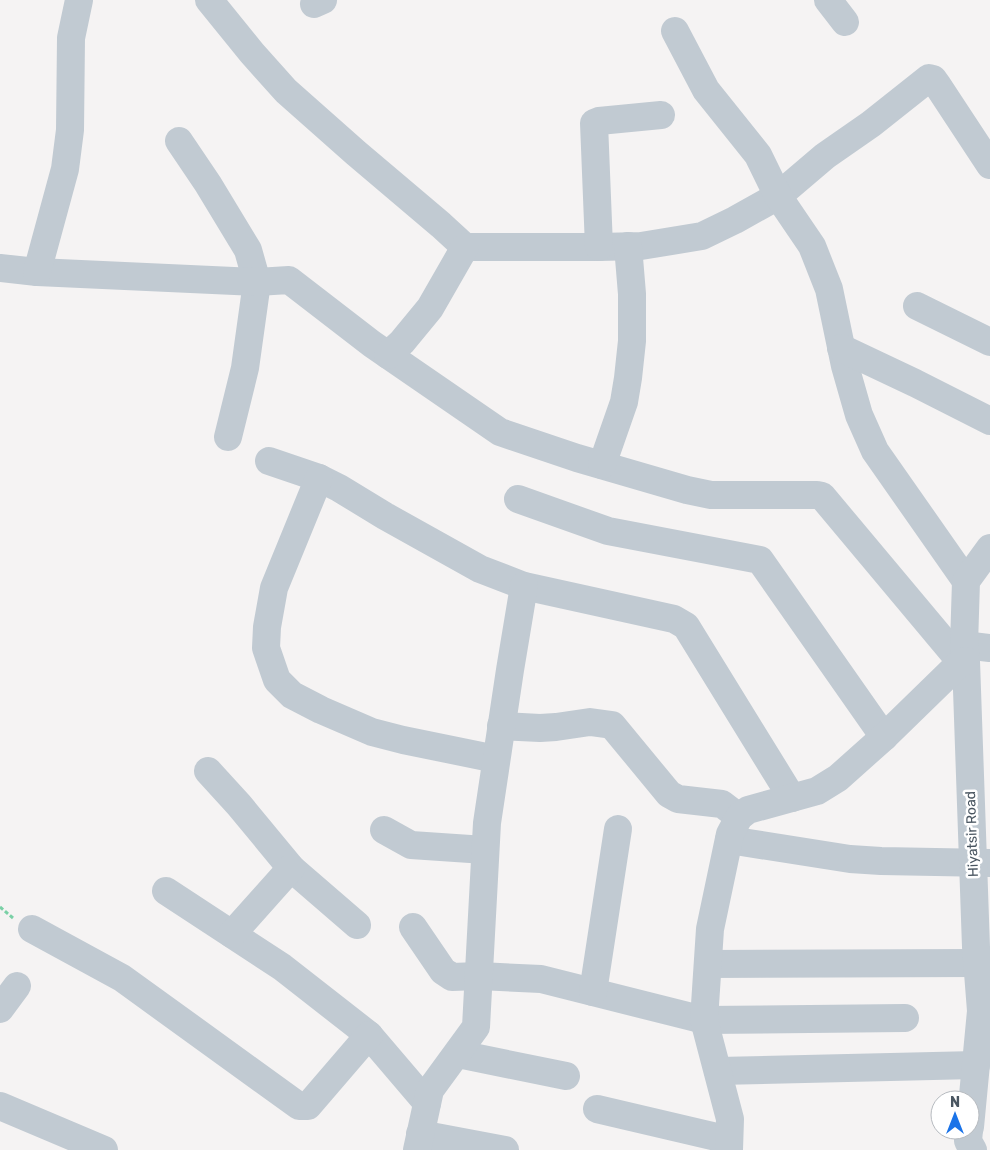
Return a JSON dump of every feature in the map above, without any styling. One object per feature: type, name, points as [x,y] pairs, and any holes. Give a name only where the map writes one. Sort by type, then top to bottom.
[{"type":"street","points":[[209,0],[286,91],[465,247],[641,246],[702,236],[778,196],[826,156],[871,124],[929,78],[933,78],[990,165]]},
{"type":"street","points":[[828,0],[845,22]]},
{"type":"street","points":[[37,272],[65,170],[70,130],[71,38],[77,6]]},
{"type":"street","points":[[675,31],[706,90],[758,155],[778,196],[812,246],[829,289],[845,366],[859,415],[875,451],[966,581],[990,548]]},
{"type":"street","points":[[600,247],[594,123],[661,115]]},
{"type":"street","points":[[179,141],[208,184],[248,250],[271,281],[388,355],[500,432],[602,465],[687,490],[711,495],[822,496],[970,654],[884,737],[838,778],[817,791],[748,810],[734,829],[710,929],[704,1020],[730,1119],[729,1145],[596,1109]]},
{"type":"street","points":[[602,465],[624,402],[628,378],[632,341],[632,294],[628,246]]},
{"type":"street","points":[[388,355],[402,342],[430,308],[465,247]]},
{"type":"street","points":[[0,268],[37,272],[271,281]]},
{"type":"street","points":[[228,437],[245,368],[271,281]]},
{"type":"street","points":[[917,306],[990,342]]},
{"type":"street","points":[[841,348],[990,421]]},
{"type":"street","points":[[269,460],[319,478],[339,488],[480,569],[524,586],[674,619],[686,626],[792,798]]},
{"type":"street","points":[[319,478],[274,588],[267,626],[266,648],[277,680],[292,695],[372,732],[496,760]]},
{"type":"street","points":[[518,499],[608,532],[760,560],[884,737]]},
{"type":"street","name":"Hiyatsir Road","points":[[966,581],[982,863],[977,963],[981,1011],[974,1090]]},
{"type":"street","points":[[505,1150],[418,1142],[430,1090],[476,1027],[487,822],[524,586]]},
{"type":"street","points":[[501,726],[556,728],[590,722],[612,725],[669,794],[678,799],[722,804],[734,829],[850,859],[982,863]]},
{"type":"street","points":[[208,771],[291,868],[357,925]]},
{"type":"street","points":[[593,992],[618,829]]},
{"type":"street","points":[[384,830],[411,844],[485,850]]},
{"type":"street","points":[[232,934],[291,868]]},
{"type":"street","points":[[166,891],[282,967],[369,1035],[427,1103]]},
{"type":"street","points":[[413,926],[443,971],[452,977],[541,978],[704,1020],[905,1018]]},
{"type":"street","points":[[32,929],[122,978],[299,1106],[308,1106],[369,1035]]},
{"type":"street","points":[[708,964],[977,963]]},
{"type":"street","points":[[0,1009],[16,986]]},
{"type":"street","points":[[458,1054],[566,1076]]},
{"type":"street","points":[[718,1071],[976,1065]]},
{"type":"street","points":[[0,1106],[104,1150]]}]
